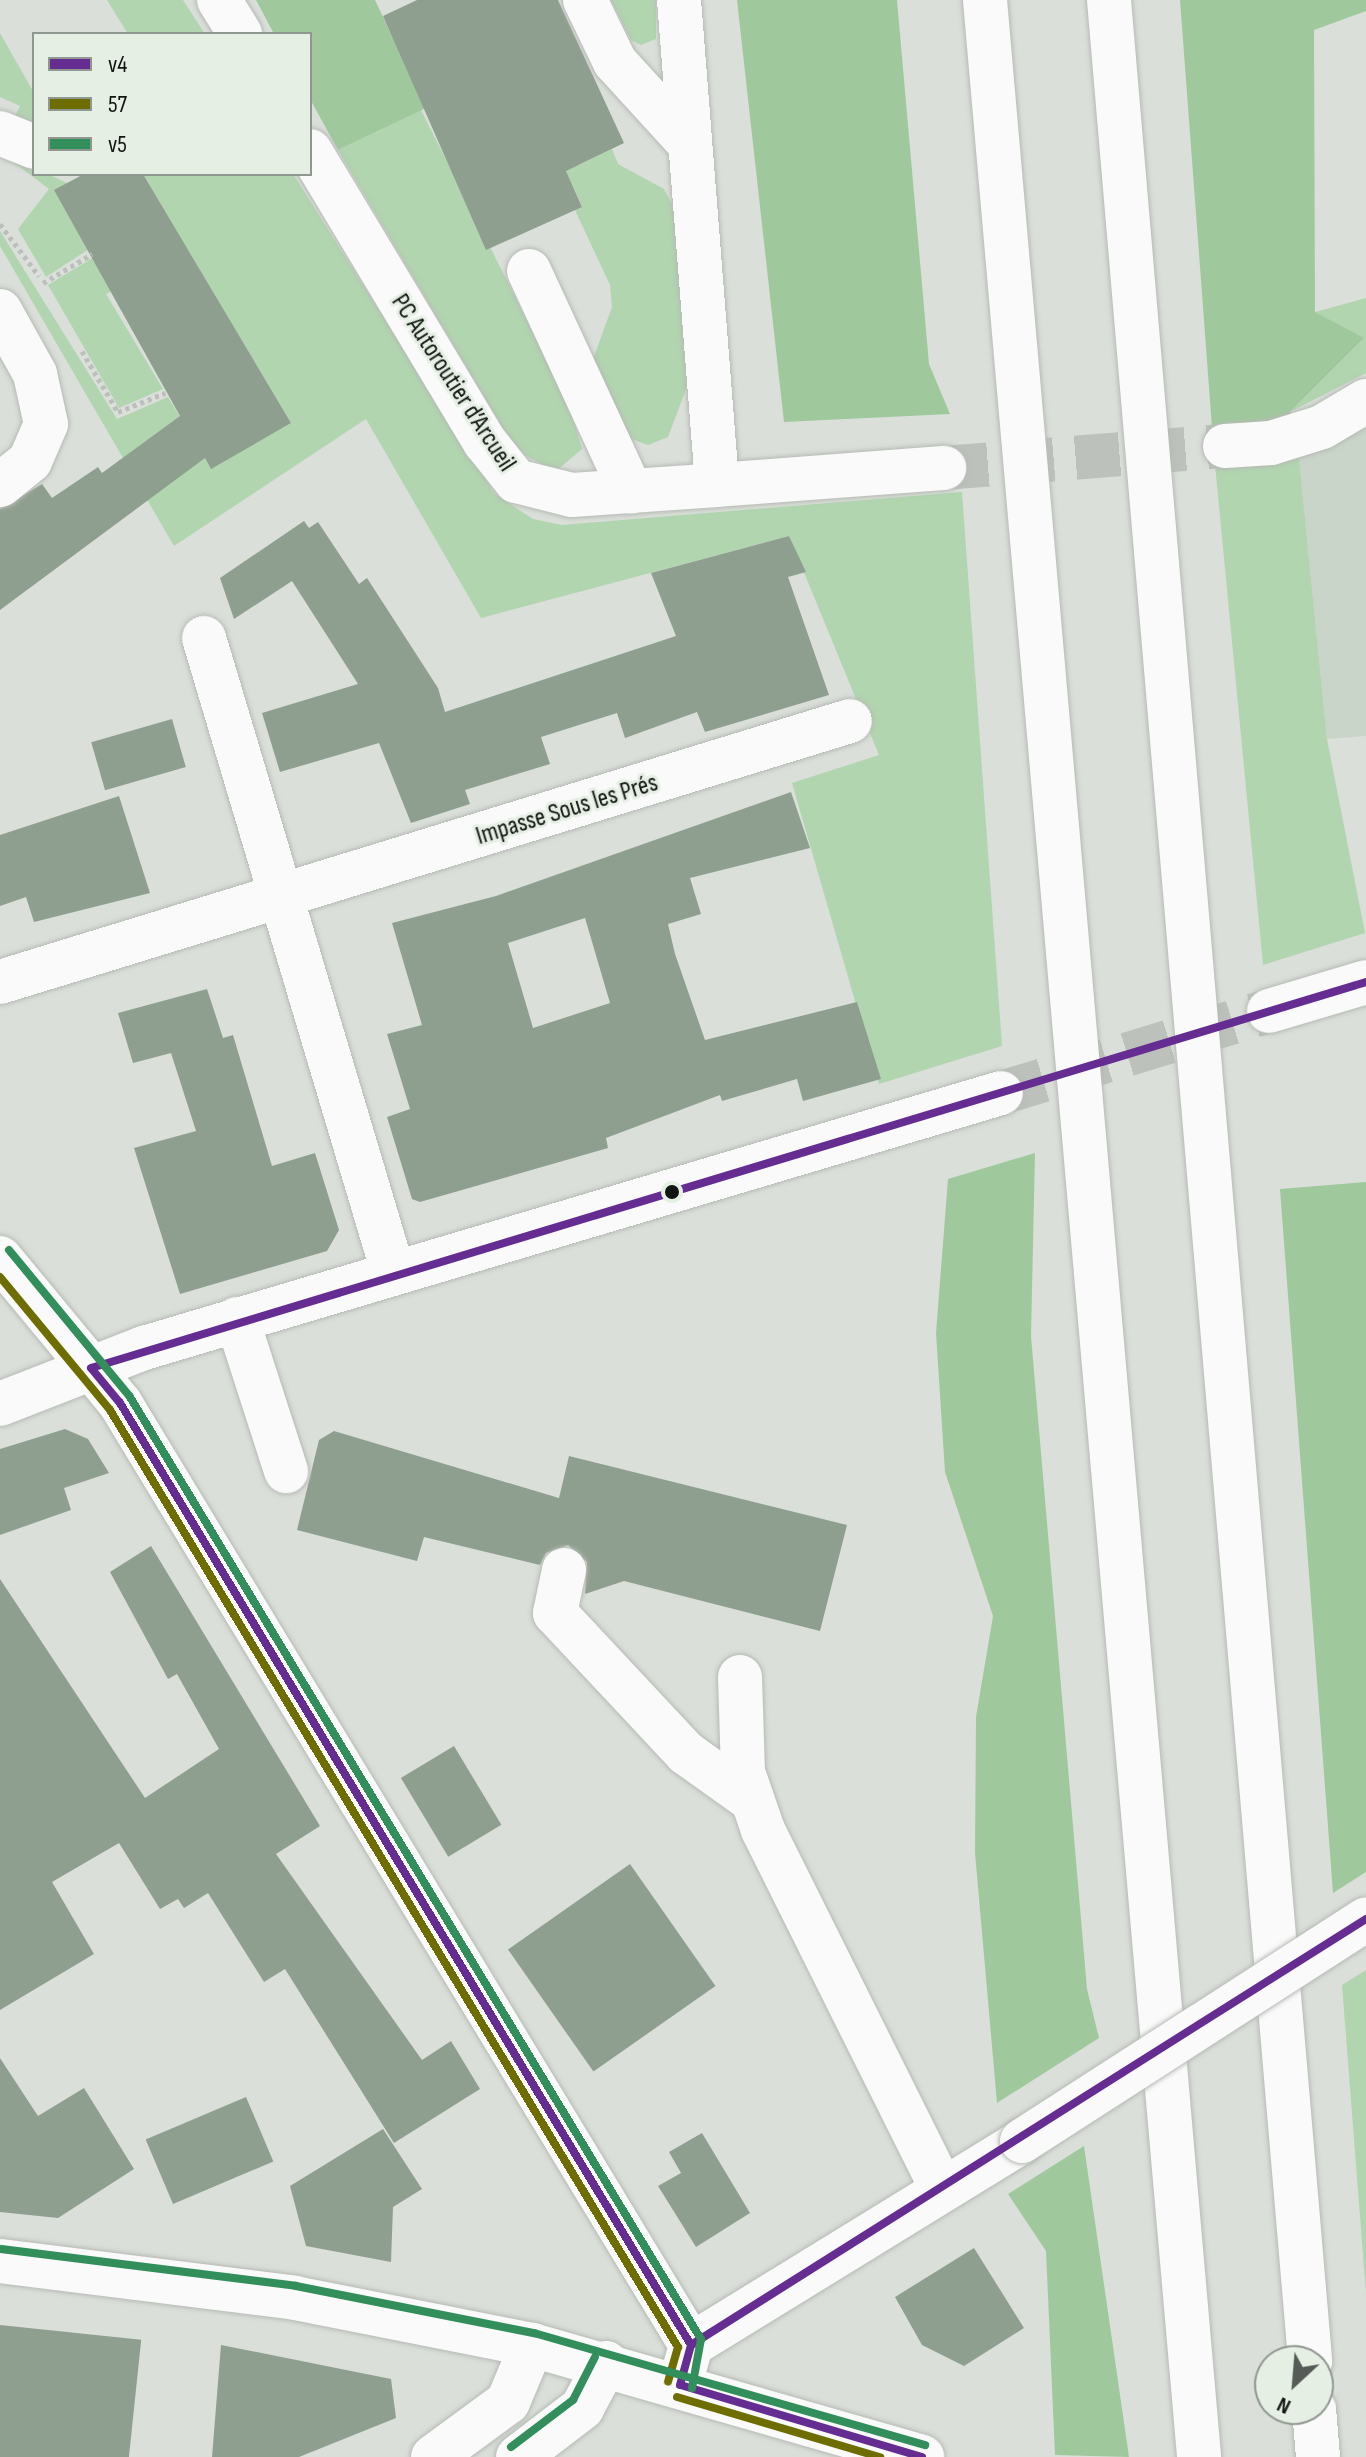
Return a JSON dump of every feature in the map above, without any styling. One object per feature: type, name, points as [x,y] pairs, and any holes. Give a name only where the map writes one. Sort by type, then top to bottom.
[{"type":"main road","points":[[219,0],[239,32]]},
{"type":"main road","points":[[585,0],[615,62],[690,144]]},
{"type":"main road","points":[[679,0],[717,485]]},
{"type":"main road","points":[[985,0],[1199,2457]]},
{"type":"main road","points":[[1109,0],[1309,2345]]},
{"type":"main road","points":[[0,133],[32,146]]},
{"type":"main road","name":"PC Autoroutier d’Arcueil","points":[[312,154],[503,469],[549,494],[631,492],[944,468]]},
{"type":"main road","points":[[529,271],[631,492]]},
{"type":"main road","points":[[0,311],[35,374],[46,424],[30,461],[0,485]]},
{"type":"main road","points":[[1225,446],[1271,443],[1322,427],[1366,401]]},
{"type":"main road","points":[[204,638],[393,1272]]},
{"type":"main road","name":"Impasse Sous les Prés","points":[[0,982],[283,899],[850,721]]},
{"type":"main road","points":[[1269,1011],[1366,982]]},
{"type":"main road","points":[[0,1404],[91,1368],[237,1319],[1001,1093]]},
{"type":"main road","points":[[0,1258],[120,1403],[686,2365]]},
{"type":"main road","points":[[237,1319],[286,1471]]},
{"type":"main road","points":[[564,1570],[555,1613],[686,1753],[752,1800]]},
{"type":"main road","points":[[740,1677],[739,1741],[752,1800],[942,2189]]},
{"type":"main road","points":[[686,2365],[942,2189],[1022,2141],[1366,1919]]},
{"type":"main road","points":[[0,2261],[295,2298],[532,2345],[606,2363],[686,2365],[922,2457]]},
{"type":"main road","points":[[433,2457],[508,2402],[532,2345]]},
{"type":"main road","points":[[518,2457],[582,2408],[606,2363]]},
{"type":"main road","points":[[1315,2425],[1318,2457]]},
{"type":"path","points":[[0,224],[50,296]]},
{"type":"path","points":[[43,283],[92,254]]},
{"type":"path","points":[[73,335],[118,412],[165,393]]},
{"type":"shaded area","points":[[1366,428],[1366,736],[1327,739],[1298,448]]},
{"type":"green space","points":[[107,0],[183,0],[204,32],[127,32]]},
{"type":"green space","points":[[256,0],[375,0],[426,108],[338,150],[312,103],[312,32],[273,32]]},
{"type":"green space","points":[[611,0],[656,0],[656,39],[641,45],[631,40]]},
{"type":"green space","points":[[737,0],[897,0],[929,364],[950,414],[784,422]]},
{"type":"green space","points":[[1180,0],[1366,0],[1366,11],[1314,30],[1315,312],[1364,338],[1290,412],[1298,448],[1214,454]]},
{"type":"green space","points":[[0,33],[32,89],[32,126],[14,118],[20,106],[0,97]]},
{"type":"green space","points":[[421,110],[568,402],[582,449],[555,472],[515,449],[338,150]]},
{"type":"green space","points":[[612,149],[618,164],[664,189],[674,208],[688,384],[668,437],[648,445],[629,438],[592,362],[612,307],[610,285],[575,210],[582,206],[561,160],[579,165]]},
{"type":"green space","points":[[0,152],[32,167],[32,176],[52,176],[67,183],[89,249],[46,277],[18,229],[49,189]]},
{"type":"green space","points":[[144,176],[294,176],[495,494],[533,519],[562,525],[962,492],[1002,1046],[879,1084],[792,783],[879,755],[789,536],[481,618],[366,419],[174,546],[0,246],[0,231],[117,419],[168,397],[211,468],[291,423]]},
{"type":"green space","points":[[94,257],[114,290],[106,294],[163,389],[119,408],[48,285]]},
{"type":"green space","points":[[1366,298],[1366,373],[1290,412],[1363,339],[1315,312]]},
{"type":"green space","points":[[1298,448],[1327,739],[1365,933],[1263,965],[1214,454]]},
{"type":"green space","points":[[1035,1153],[1031,1336],[1087,1989],[1099,2038],[997,2103],[975,1853],[976,1717],[993,1616],[945,1472],[936,1333],[948,1179]]},
{"type":"green space","points":[[1366,1182],[1366,1872],[1333,1893],[1280,1189]]},
{"type":"green space","points":[[1366,1970],[1366,2293],[1342,1985]]},
{"type":"green space","points":[[1084,2146],[1129,2457],[1055,2455],[1046,2251],[1008,2194]]},
{"type":"building","points":[[417,0],[558,0],[624,143],[566,171],[582,207],[486,250],[383,16]]},
{"type":"building","points":[[80,176],[144,176],[291,423],[211,469],[205,458],[0,610],[0,509],[42,484],[52,498],[98,467],[102,473],[180,416],[54,190]]},
{"type":"building","points":[[304,521],[309,528],[318,522],[359,584],[367,578],[438,688],[445,712],[676,636],[651,573],[789,536],[806,572],[788,577],[829,695],[705,732],[697,712],[625,738],[617,713],[541,737],[550,764],[465,790],[470,804],[411,823],[379,743],[280,772],[262,713],[358,684],[292,581],[234,619],[220,578]]},
{"type":"building","points":[[172,719],[186,767],[105,790],[91,742]]},
{"type":"building","points":[[791,792],[810,848],[690,878],[701,914],[668,924],[675,954],[705,1040],[857,1002],[881,1079],[803,1101],[797,1079],[722,1101],[720,1095],[606,1138],[608,1148],[420,1202],[412,1199],[387,1117],[410,1109],[387,1034],[422,1025],[392,923],[496,896]],"holes":[[[585,918],[610,1003],[533,1028],[508,943]]]},
{"type":"building","points":[[119,796],[150,893],[34,922],[26,897],[0,906],[0,835]]},
{"type":"building","points":[[207,989],[223,1038],[233,1035],[272,1166],[315,1153],[339,1230],[327,1251],[180,1294],[134,1148],[196,1131],[171,1053],[133,1063],[118,1013]]},
{"type":"building","points":[[65,1429],[88,1439],[109,1473],[64,1488],[71,1510],[0,1535],[0,1449]]},
{"type":"building","points":[[334,1431],[559,1498],[569,1456],[847,1525],[820,1631],[624,1581],[585,1594],[587,1562],[568,1545],[546,1553],[540,1565],[424,1537],[417,1561],[297,1530],[319,1440]]},
{"type":"building","points":[[151,1546],[320,1826],[276,1854],[422,2060],[451,2041],[480,2089],[394,2143],[285,1969],[264,1982],[208,1893],[184,1908],[178,1899],[160,1909],[119,1843],[52,1882],[94,1954],[0,2010],[0,1579],[145,1798],[219,1749],[177,1674],[168,1679],[110,1572]]},
{"type":"building","points":[[454,1746],[501,1825],[448,1857],[401,1778]]},
{"type":"building","points":[[630,1864],[715,1986],[593,2072],[508,1949]]},
{"type":"building","points":[[0,2058],[38,2116],[84,2088],[134,2169],[58,2218],[0,2212]]},
{"type":"building","points":[[246,2097],[273,2161],[173,2204],[146,2140]]},
{"type":"building","points":[[383,2129],[422,2189],[393,2207],[391,2262],[306,2246],[290,2186]]},
{"type":"building","points":[[702,2133],[750,2213],[696,2247],[658,2186],[681,2173],[669,2152]]},
{"type":"building","points":[[974,2248],[1024,2328],[964,2366],[922,2345],[895,2297]]},
{"type":"building","points":[[0,2325],[141,2340],[129,2457],[0,2457]]},
{"type":"building","points":[[221,2345],[391,2379],[396,2418],[299,2457],[212,2457]]},
{"type":"tunnel","points":[[944,468],[1225,446]]},
{"type":"tunnel","points":[[1001,1093],[1269,1011]]},
{"type":"transit line","name":"v4","points":[[922,2457],[680,2385],[691,2345],[120,1403],[91,1368],[1366,982]]},
{"type":"transit line","name":"v5","points":[[9,1250],[130,1397],[701,2339],[692,2388]]},
{"type":"transit line","name":"57","points":[[0,1277],[110,1410],[678,2347],[668,2382]]},
{"type":"transit line","name":"v4","points":[[691,2345],[1366,1919]]},
{"type":"transit line","name":"v5","points":[[1,2249],[296,2286],[534,2333],[925,2445]]},
{"type":"transit line","name":"v5","points":[[511,2447],[573,2400],[595,2357]]},
{"type":"transit line","name":"57","points":[[677,2397],[880,2457]]}]
